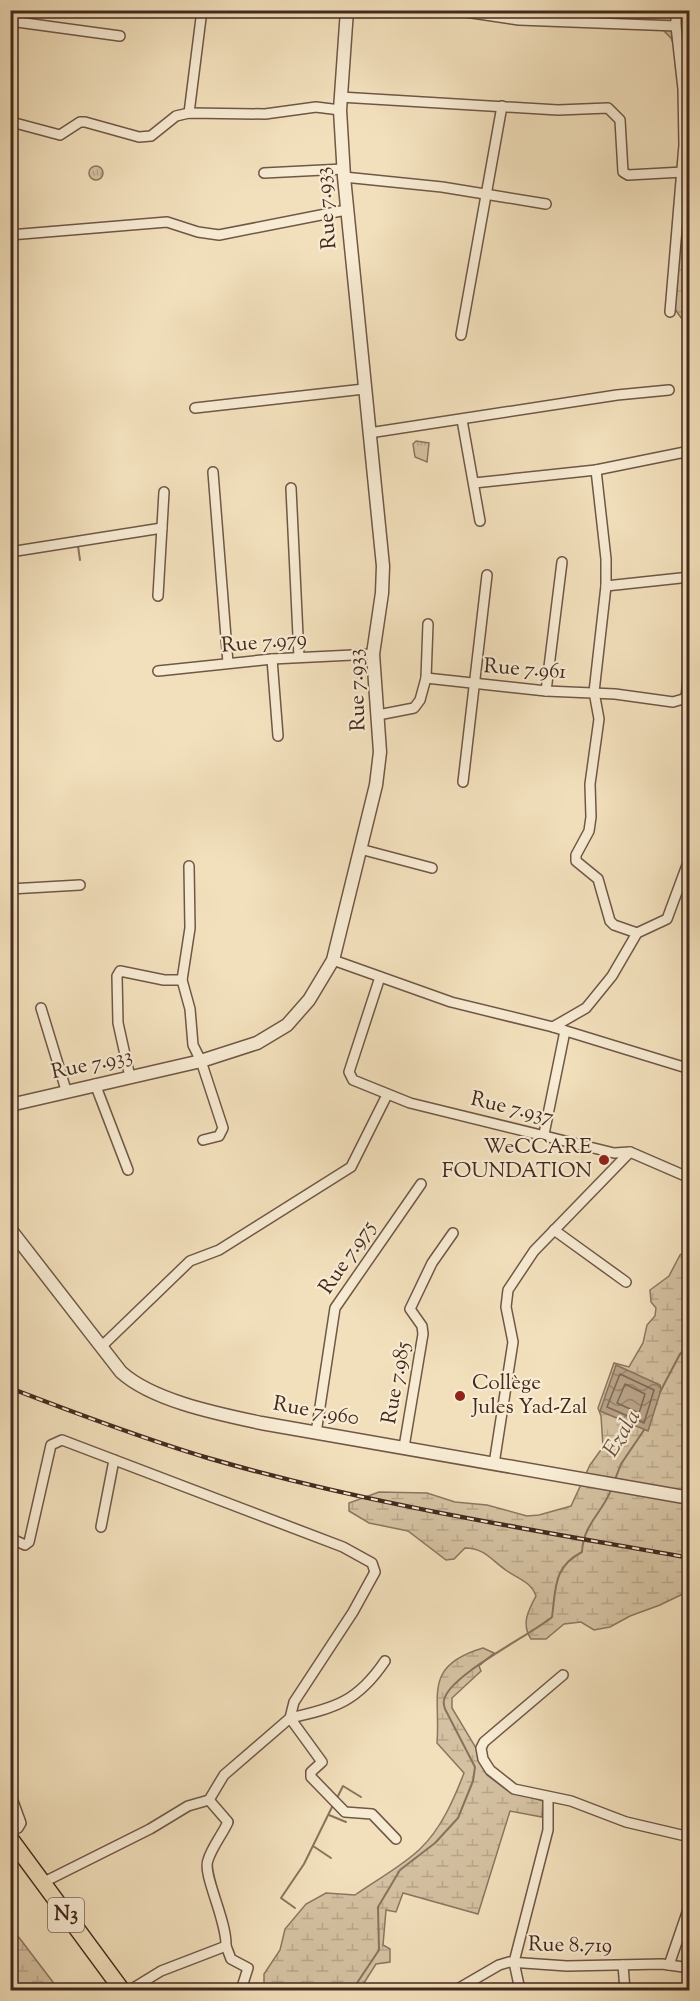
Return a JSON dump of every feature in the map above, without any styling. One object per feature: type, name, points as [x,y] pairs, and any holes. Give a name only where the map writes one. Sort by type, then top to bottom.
[{"type":"highway","name":"N3","points":[[10,1838],[122,1990]]},
{"type":"street","points":[[189,113],[202,10]]},
{"type":"street","name":"Rue 7.933","points":[[10,1105],[66,1090],[201,1061],[257,1043],[287,1025],[309,1000],[333,960],[378,767],[378,715],[373,654],[382,593],[383,566],[380,513],[364,389],[346,210],[340,97],[347,10]]},
{"type":"street","points":[[452,10],[519,20],[676,26]]},
{"type":"street","points":[[670,312],[683,172],[683,89],[676,10]]},
{"type":"street","points":[[10,21],[120,36]]},
{"type":"street","points":[[340,97],[558,110],[609,108],[620,120],[623,172],[628,175],[683,172]]},
{"type":"street","points":[[461,335],[502,106]]},
{"type":"street","points":[[10,124],[21,124],[60,135],[80,122],[85,122],[139,137],[151,136],[176,116],[189,113],[265,114],[308,107],[340,110]]},
{"type":"street","points":[[264,173],[344,173],[546,204]]},
{"type":"street","points":[[10,235],[167,222],[198,232],[219,235],[346,210]]},
{"type":"street","points":[[195,408],[364,389]]},
{"type":"street","points":[[369,433],[617,395],[669,390]]},
{"type":"street","points":[[462,420],[480,521]]},
{"type":"street","points":[[474,483],[596,470],[690,451]]},
{"type":"street","points":[[596,470],[606,559],[606,586],[594,692],[599,719],[590,784],[591,817],[589,831],[576,855],[576,861],[598,879],[610,921],[614,925],[637,933]]},
{"type":"street","points":[[213,472],[228,663]]},
{"type":"street","points":[[291,488],[299,657]]},
{"type":"street","points":[[158,596],[164,492]]},
{"type":"street","points":[[10,552],[162,528]]},
{"type":"street","points":[[546,691],[562,562]]},
{"type":"street","points":[[463,782],[487,575]]},
{"type":"street","points":[[606,586],[690,577]]},
{"type":"street","points":[[378,715],[414,708],[420,700],[426,678],[428,624]]},
{"type":"street","name":"Rue 7.979","points":[[158,671],[272,659],[373,654]]},
{"type":"street","points":[[272,659],[278,736]]},
{"type":"street","points":[[688,698],[690,661]]},
{"type":"street","name":"Rue 7.961","points":[[426,678],[474,685],[594,692],[673,702],[688,698]]},
{"type":"street","points":[[360,849],[432,868]]},
{"type":"street","points":[[553,1027],[586,1008],[612,976],[637,933],[667,919],[690,857]]},
{"type":"street","points":[[189,866],[190,928],[182,980],[190,1009],[191,1040],[201,1061],[223,1128],[219,1136],[203,1140]]},
{"type":"street","points":[[10,889],[80,885]]},
{"type":"street","points":[[333,960],[451,1002],[553,1027],[690,1069]]},
{"type":"street","points":[[130,1077],[118,1023],[117,976],[120,971],[164,980],[182,980]]},
{"type":"street","name":"Rue 7.937","points":[[380,977],[349,1072],[353,1080],[410,1104],[544,1134],[614,1153],[630,1152],[690,1178]]},
{"type":"street","points":[[41,1008],[66,1090]]},
{"type":"street","points":[[544,1134],[565,1031]]},
{"type":"street","points":[[95,1084],[128,1170]]},
{"type":"street","points":[[102,1346],[190,1261],[219,1250],[351,1167],[387,1095]]},
{"type":"street","points":[[494,1464],[513,1342],[506,1307],[508,1290],[534,1251],[630,1152]]},
{"type":"street","name":"Rue 7.975","points":[[316,1433],[335,1308],[421,1184]]},
{"type":"street","name":"Rue 7.960","points":[[10,1229],[121,1371],[144,1389],[228,1416],[690,1498]]},
{"type":"street","points":[[554,1230],[626,1282]]},
{"type":"street","name":"Rue 7.985","points":[[404,1447],[423,1334],[422,1326],[410,1309],[432,1263],[453,1233]]},
{"type":"street","points":[[10,1538],[20,1545],[28,1542],[51,1445],[62,1440],[343,1547],[372,1563],[375,1572],[371,1583],[294,1702],[290,1718],[321,1762],[311,1773],[311,1777],[323,1792],[345,1812],[372,1814],[396,1839]]},
{"type":"street","points":[[101,1527],[114,1460]]},
{"type":"street","points":[[42,1883],[150,1829],[188,1806],[209,1800],[224,1775],[290,1718],[348,1702],[371,1681],[385,1661]]},
{"type":"street","points":[[563,1676],[484,1742],[481,1748],[490,1770],[503,1783],[514,1789],[571,1801],[626,1822],[664,1829],[690,1837]]},
{"type":"street","points":[[10,1793],[21,1822],[18,1828],[10,1831]]},
{"type":"street","points":[[520,1990],[514,1962],[548,1830],[548,1797]]},
{"type":"street","points":[[209,1800],[228,1822],[207,1861],[209,1886],[221,1911],[226,1946],[231,1959],[241,1967],[248,1968],[241,1990]]},
{"type":"street","points":[[669,1965],[690,1904]]},
{"type":"street","points":[[130,1990],[161,1971],[226,1946]]},
{"type":"street","name":"Rue 8.719","points":[[456,1990],[499,1965],[514,1962],[567,1966],[669,1965],[690,1968]]},
{"type":"street","points":[[624,1965],[625,1990]]},
{"type":"street","points":[[688,1990],[690,1982]]},
{"type":"green space","points":[[520,11],[689,11],[689,81],[671,38],[660,27],[555,18]]},
{"type":"green space","points":[[96,166],[101,168],[103,173],[101,178],[96,180],[91,178],[89,173],[91,168]]},
{"type":"green space","points":[[681,236],[689,239],[689,322],[683,320],[675,308],[675,285]]},
{"type":"green space","points":[[416,441],[429,443],[427,462],[415,457],[413,444]]},
{"type":"green space","points":[[689,1249],[689,1591],[610,1627],[594,1630],[581,1622],[564,1624],[546,1639],[531,1639],[526,1623],[528,1612],[536,1596],[528,1584],[478,1550],[465,1548],[454,1559],[446,1560],[408,1531],[369,1523],[349,1511],[349,1503],[379,1492],[427,1493],[455,1502],[487,1505],[527,1516],[571,1506],[590,1465],[603,1447],[601,1416],[598,1408],[614,1363],[629,1367],[643,1343],[647,1325],[655,1316],[656,1308],[651,1302],[650,1290],[669,1276],[680,1255]]},
{"type":"green space","points":[[483,1648],[494,1653],[479,1666],[481,1671],[452,1698],[452,1708],[476,1748],[487,1775],[507,1790],[543,1801],[542,1817],[510,1811],[478,1914],[403,1893],[396,1912],[386,1910],[383,1945],[390,1949],[390,1962],[376,1964],[362,1986],[365,1990],[264,1990],[264,1974],[280,1950],[285,1929],[306,1904],[326,1893],[355,1895],[413,1856],[441,1823],[464,1773],[437,1743],[439,1685],[443,1674],[451,1664],[464,1655]]},
{"type":"green space","points":[[11,1927],[59,1990],[11,1990]]},
{"type":"water","points":[[616,1365],[660,1385],[661,1390],[648,1431],[600,1411]]},
{"type":"waterway","points":[[78,546],[80,560]]},
{"type":"waterway","name":"Ezala","points":[[660,1392],[680,1354],[690,1344]]},
{"type":"waterway","name":"Ezala","points":[[614,1482],[621,1464],[644,1430]]},
{"type":"waterway","points":[[357,1990],[357,1983],[379,1950],[378,1907],[400,1870],[435,1843],[458,1818],[473,1781],[475,1767],[445,1709],[444,1700],[449,1690],[475,1667],[552,1617],[561,1572],[566,1564],[582,1552],[589,1527],[611,1490]]},
{"type":"waterway","points":[[336,1800],[343,1786],[361,1797]]},
{"type":"waterway","points":[[295,1908],[281,1898],[304,1864],[333,1805]]},
{"type":"waterway","points":[[329,1815],[346,1822]]},
{"type":"waterway","points":[[313,1846],[331,1858]]},
{"type":"railway","points":[[10,1388],[158,1442],[267,1474],[387,1502],[690,1558]]},
{"type":"place","name":"WeCCARE FOUNDATION","points":[[604,1160]]},
{"type":"place","name":"Collège Jules Yad-Zal","points":[[460,1396]]}]
